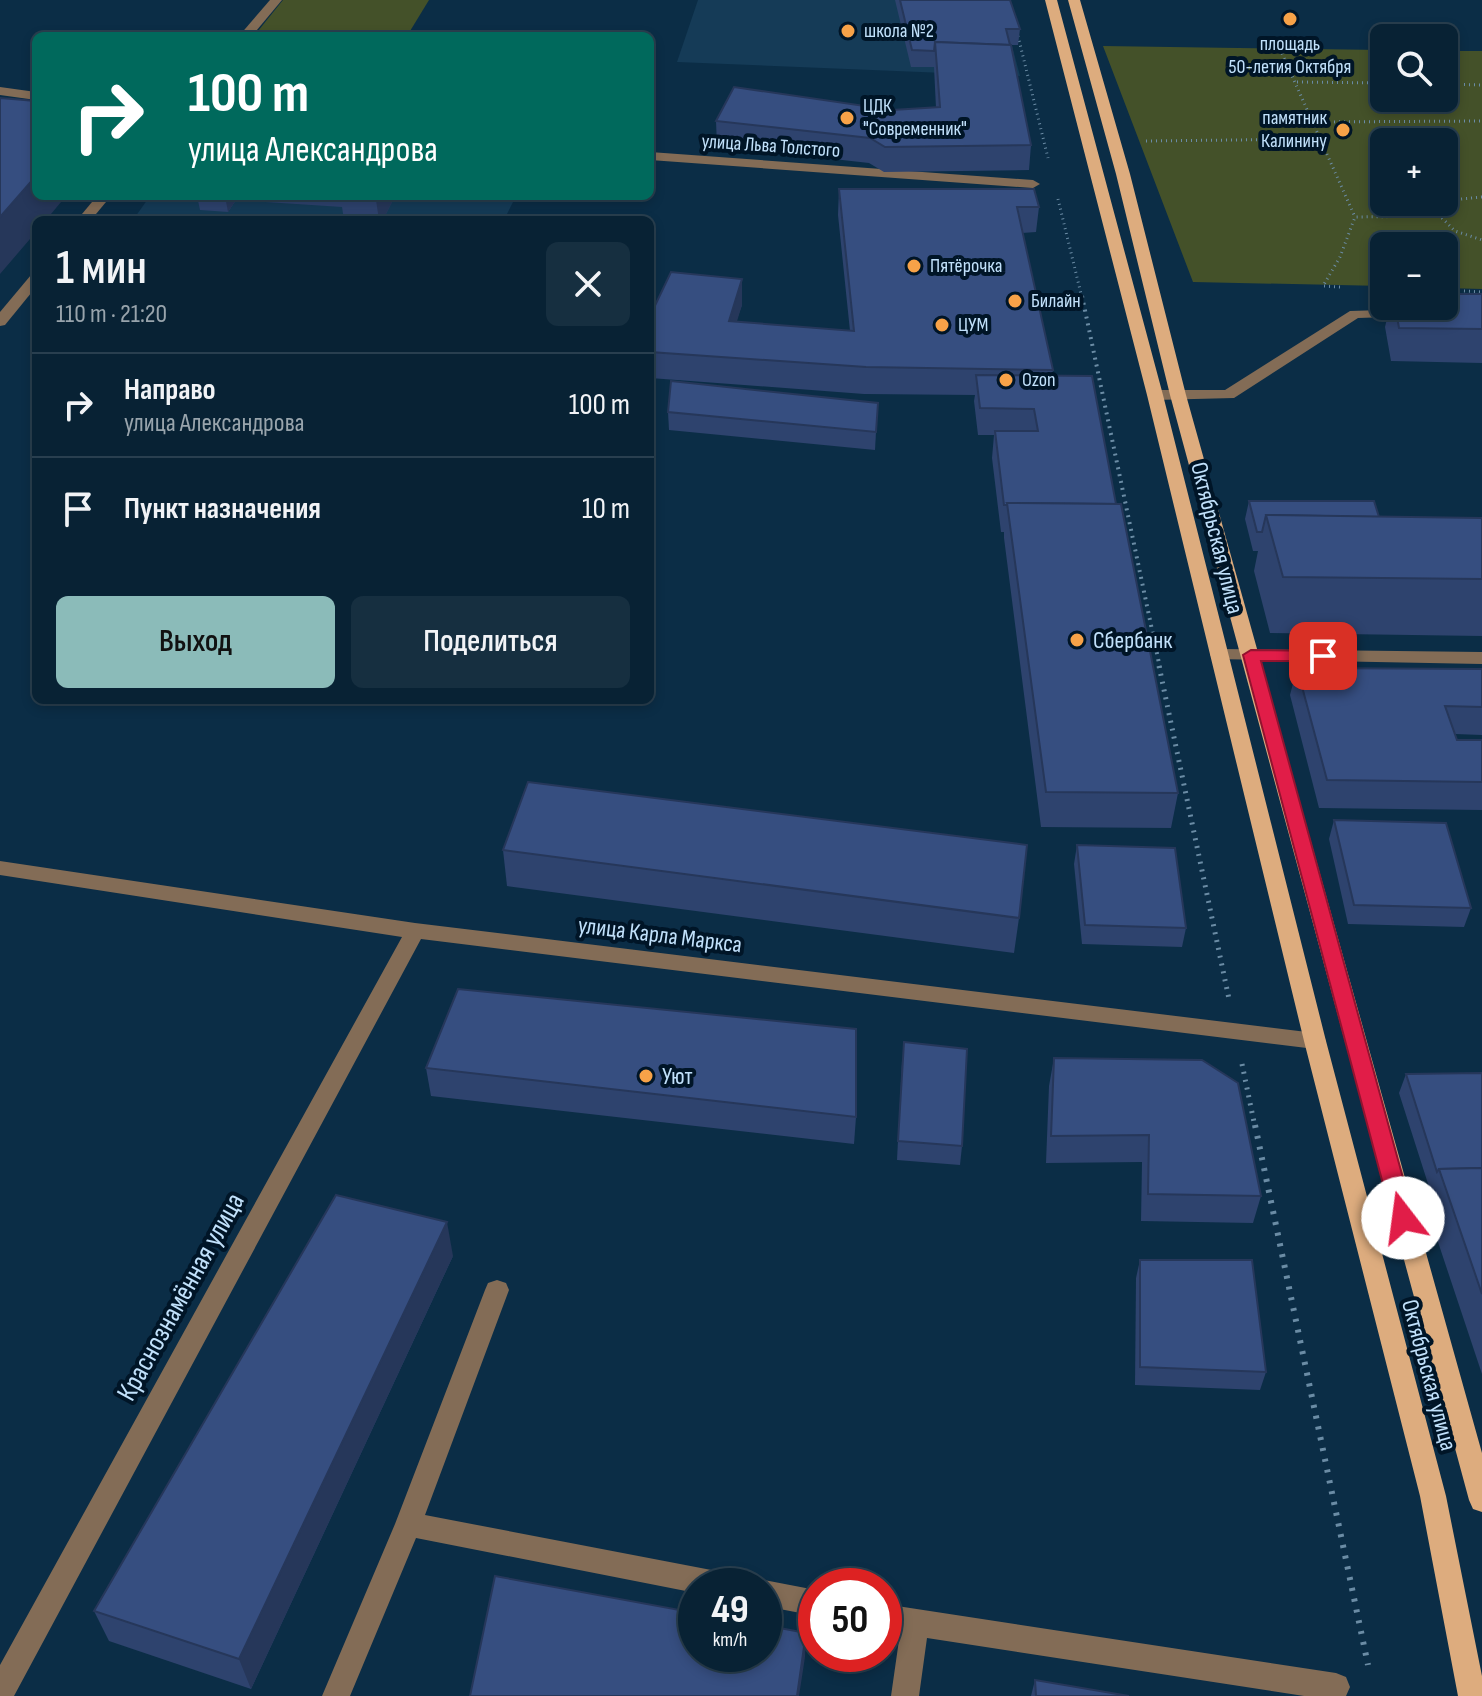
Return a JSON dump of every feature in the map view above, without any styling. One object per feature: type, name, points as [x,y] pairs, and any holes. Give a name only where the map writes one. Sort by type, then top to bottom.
[{"type":"main road","name":"Октябрьская улица","points":[[1051,0],[1155,395],[1315,1041],[1433,1496],[1472,1696]]},
{"type":"main road","name":"Октябрьская улица","points":[[1074,0],[1123,174],[1178,395],[1482,1500]]},
{"type":"street","points":[[248,32],[276,0]]},
{"type":"street","points":[[0,91],[32,95]]},
{"type":"street","name":"улица Льва Толстого","points":[[654,156],[1033,184]]},
{"type":"street","points":[[87,216],[101,200]]},
{"type":"street","points":[[0,322],[32,283]]},
{"type":"street","points":[[1155,395],[1228,395],[1355,314],[1370,314]]},
{"type":"street","points":[[1219,655],[1482,658]]},
{"type":"street","name":"улица Карла Маркса","points":[[0,868],[415,931],[1315,1041]]},
{"type":"street","name":"Краснознамённая улица","points":[[0,1693],[415,931]]},
{"type":"street","points":[[336,1696],[408,1524],[497,1290]]},
{"type":"street","points":[[408,1524],[678,1576]]},
{"type":"street","points":[[902,1620],[1336,1687]]},
{"type":"street","points":[[905,1696],[915,1623]]},
{"type":"path","points":[[1017,30],[1050,165]]},
{"type":"path","points":[[1280,49],[1355,217],[1340,257],[1323,286]]},
{"type":"path","points":[[1297,82],[1370,83]]},
{"type":"path","points":[[1458,84],[1482,85]]},
{"type":"path","points":[[1314,122],[1482,121]]},
{"type":"path","points":[[1140,141],[1321,139]]},
{"type":"path","points":[[1057,195],[1083,301],[1372,1681]]},
{"type":"path","points":[[1458,199],[1482,197]]},
{"type":"path","points":[[1355,217],[1440,216],[1455,231],[1482,240]]},
{"type":"path","points":[[1458,291],[1482,292]]},
{"type":"shaded area","name":"школа №2","points":[[698,0],[1000,0],[1020,76],[677,62]]},
{"type":"shaded area","points":[[147,200],[514,200],[506,216],[136,216]]},
{"type":"green space","points":[[283,0],[429,0],[409,32],[257,32]]},
{"type":"green space","points":[[1103,46],[1370,50],[1370,112],[1458,112],[1458,51],[1482,51],[1482,289],[1458,288],[1458,232],[1370,232],[1370,286],[1193,282]]},
{"type":"building","points":[[900,0],[1010,0],[1020,29],[1006,29],[1010,45],[935,42],[934,51],[912,50]]},
{"type":"building","points":[[935,42],[1011,45],[1031,145],[885,147],[870,138],[716,121],[734,87],[892,110],[940,107]]},
{"type":"building","points":[[0,98],[32,101],[32,181],[0,217]]},
{"type":"building","name":"ЦУМ","points":[[839,189],[1034,189],[1039,207],[1017,207],[1053,370],[866,367],[654,352],[654,308],[671,272],[742,279],[729,321],[854,331]]},
{"type":"building","points":[[1458,294],[1482,294],[1482,329],[1399,328],[1398,320],[1458,320]]},
{"type":"building","points":[[976,375],[1092,376],[1116,504],[1004,505],[995,431],[1038,431],[1034,409],[980,408]]},
{"type":"building","points":[[671,381],[878,403],[876,432],[668,412]]},
{"type":"building","points":[[1249,501],[1374,501],[1379,517],[1266,515],[1262,532],[1257,532]]},
{"type":"building","points":[[1007,503],[1121,504],[1178,793],[1046,792]]},
{"type":"building","points":[[1266,515],[1482,518],[1482,579],[1283,577]]},
{"type":"building","points":[[1297,668],[1482,669],[1482,707],[1445,706],[1457,740],[1482,740],[1482,782],[1327,780]]},
{"type":"building","points":[[528,782],[1027,845],[1019,918],[503,850]]},
{"type":"building","points":[[1334,820],[1446,823],[1471,908],[1354,905]]},
{"type":"building","points":[[1077,845],[1175,848],[1186,928],[1085,925]]},
{"type":"building","name":"Уют","points":[[458,989],[856,1029],[856,1117],[426,1068]]},
{"type":"building","points":[[904,1042],[967,1049],[962,1146],[898,1141]]},
{"type":"building","points":[[1054,1058],[1202,1060],[1238,1083],[1261,1196],[1148,1194],[1149,1135],[1051,1136]]},
{"type":"building","points":[[1482,1073],[1482,1168],[1439,1169],[1437,1172],[1406,1074]]},
{"type":"building","points":[[1482,1168],[1482,1294],[1439,1169]]},
{"type":"building","points":[[336,1195],[447,1222],[239,1659],[94,1611]]},
{"type":"building","points":[[1140,1260],[1252,1260],[1266,1372],[1140,1367]]},
{"type":"building","points":[[495,1576],[678,1610],[678,1672],[782,1672],[782,1628],[798,1631],[798,1672],[800,1672],[797,1696],[470,1696]]},
{"type":"building","points":[[1035,1680],[1129,1696],[1036,1696]]},
{"type":"place","name":"площадь 50-летия Октября","points":[[1290,19]]},
{"type":"place","name":"школа №2","points":[[848,31]]},
{"type":"place","name":"ЦДК \"Современник\"","points":[[847,118]]},
{"type":"place","name":"памятник Калинину","points":[[1343,130]]},
{"type":"place","name":"Пятёрочка","points":[[914,266]]},
{"type":"place","name":"Билайн","points":[[1015,301]]},
{"type":"place","name":"ЦУМ","points":[[942,325]]},
{"type":"place","name":"Ozon","points":[[1006,380]]},
{"type":"place","name":"Сбербанк","points":[[1077,640]]},
{"type":"place","name":"Уют","points":[[646,1076]]},
{"type":"route","points":[[1323,656],[1251,655],[1403,1218]]}]
